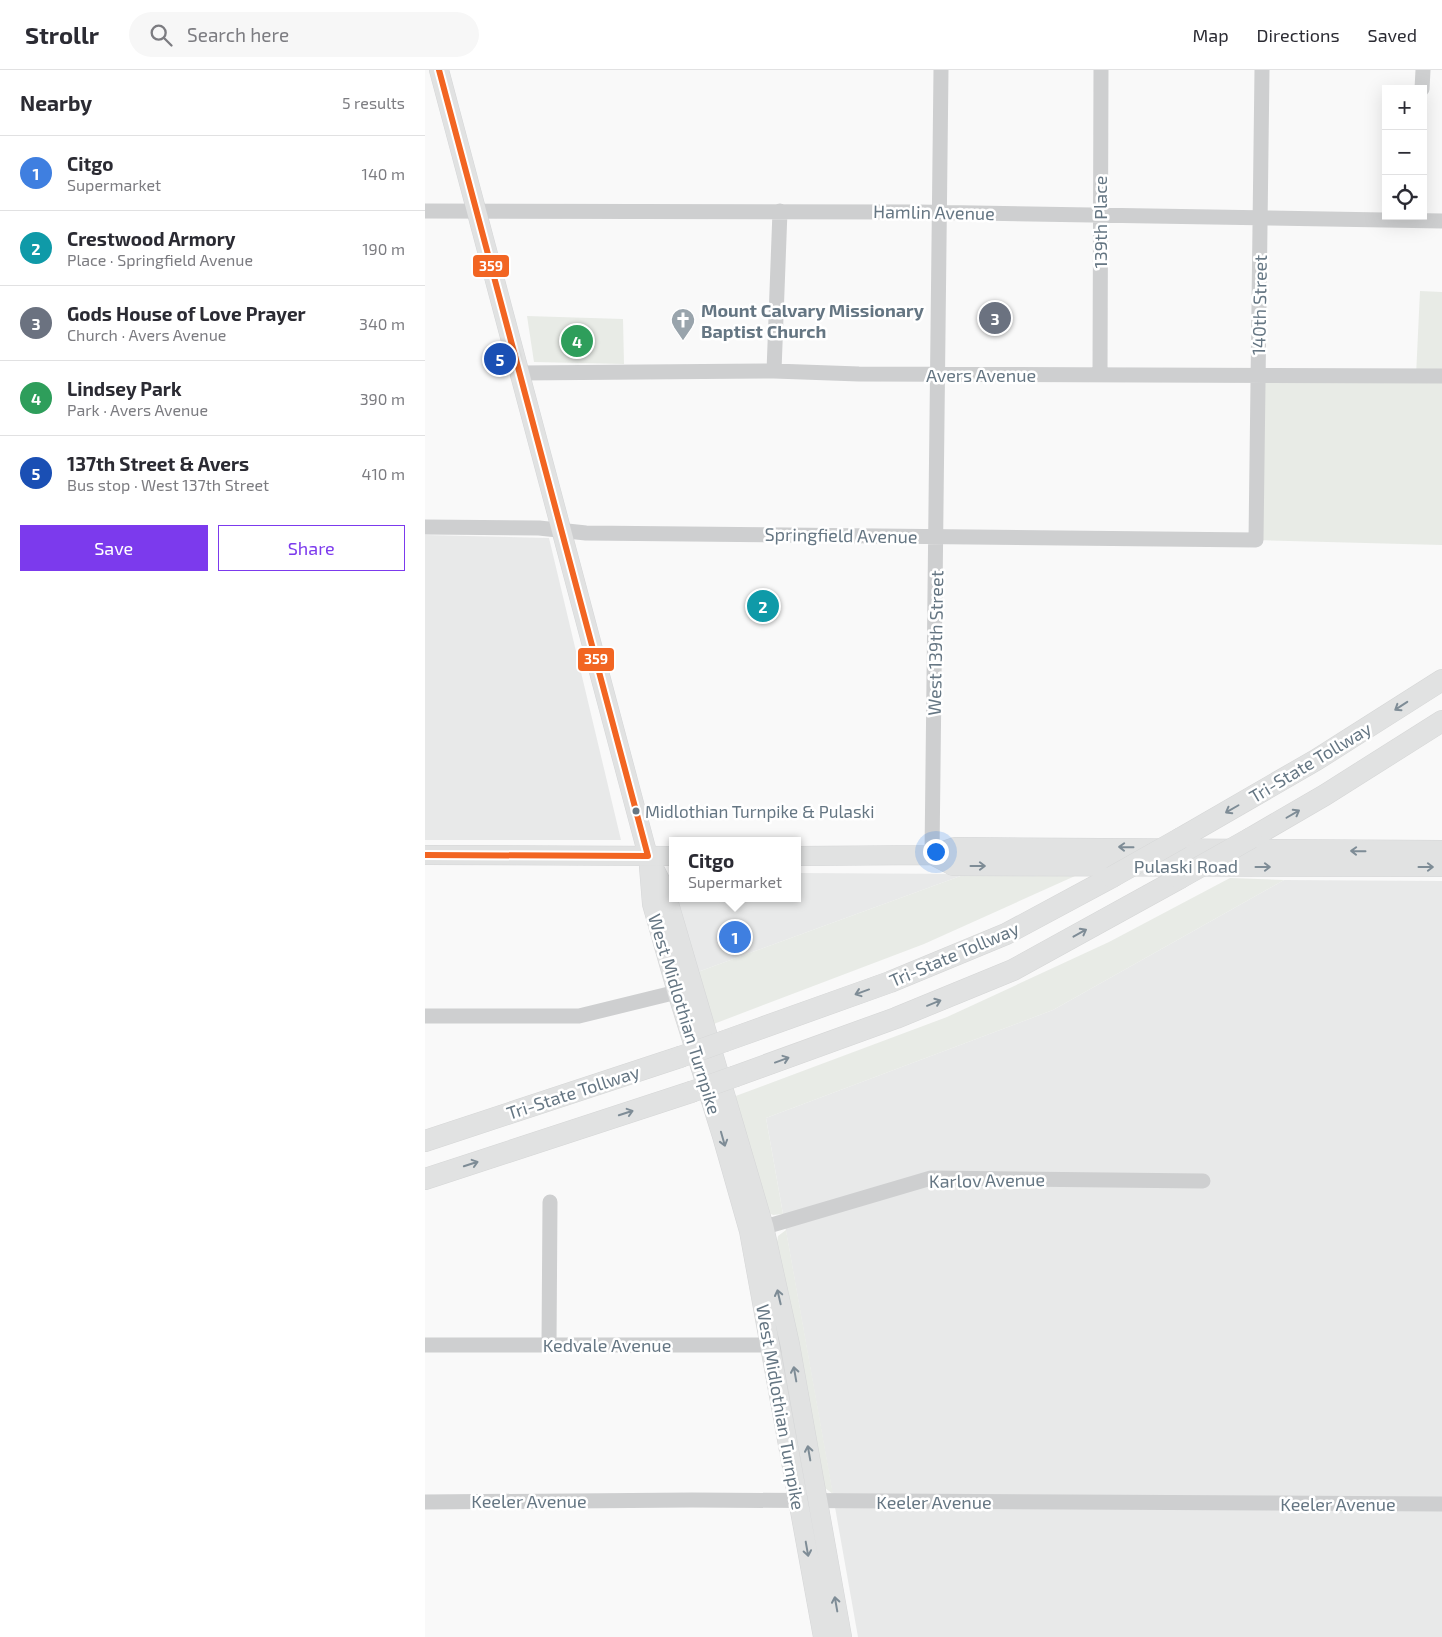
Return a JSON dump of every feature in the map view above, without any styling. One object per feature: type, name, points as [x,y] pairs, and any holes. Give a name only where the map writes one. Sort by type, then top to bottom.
[{"type":"highway","name":"Tri-State Tollway","points":[[425,1141],[725,1041],[890,982],[1006,934],[1112,877],[1316,760],[1442,680]]},
{"type":"highway","name":"Tri-State Tollway","points":[[425,1179],[691,1092],[896,1018],[1013,970],[1251,838],[1325,795],[1442,721]]},
{"type":"main road","points":[[439,70],[649,856]]},
{"type":"main road","name":"Pulaski Road","points":[[801,856],[932,855],[955,846],[1442,850]]},
{"type":"main road","points":[[425,855],[669,856]]},
{"type":"main road","name":"Pulaski Road","points":[[932,855],[953,866],[1442,867]]},
{"type":"main road","name":"West Midlothian Turnpike","points":[[649,856],[652,904],[677,992],[722,1136],[756,1229],[770,1345],[823,1637]]},
{"type":"main road","name":"West Midlothian Turnpike","points":[[649,856],[665,890],[756,1229],[790,1345],[842,1637]]},
{"type":"street","name":"West 139th Street","points":[[932,855],[941,70]]},
{"type":"street","name":"139th Place","points":[[1100,375],[1099,215],[1101,70]]},
{"type":"street","name":"140th Street","points":[[1256,540],[1262,70]]},
{"type":"street","points":[[1422,85],[1423,70]]},
{"type":"street","name":"Hamlin Avenue","points":[[425,211],[939,212],[1382,219]]},
{"type":"street","points":[[774,371],[780,211]]},
{"type":"street","name":"Hamlin Avenue","points":[[1427,220],[1442,221]]},
{"type":"street","name":"Avers Avenue","points":[[520,373],[774,371],[937,374],[1442,376]]},
{"type":"street","name":"Springfield Avenue","points":[[425,527],[539,528],[586,533],[1256,540]]},
{"type":"street","points":[[425,1016],[579,1016],[677,992]]},
{"type":"street","name":"Karlov Avenue","points":[[756,1229],[931,1178],[1203,1181]]},
{"type":"street","points":[[549,1345],[550,1202]]},
{"type":"street","name":"Kedvale Avenue","points":[[425,1345],[790,1345]]},
{"type":"street","name":"Keeler Avenue","points":[[425,1502],[817,1501],[1442,1504]]},
{"type":"shaded area","points":[[1420,291],[1442,292],[1442,545],[1256,540],[1258,376],[1416,376]]},
{"type":"shaded area","points":[[527,316],[623,319],[624,364],[534,362]]},
{"type":"shaded area","points":[[425,535],[549,538],[621,840],[425,840]]},
{"type":"shaded area","points":[[801,873],[966,874],[695,973],[676,902],[801,902]]},
{"type":"shaded area","points":[[966,874],[1075,876],[924,944],[711,1025],[695,973]]},
{"type":"shaded area","points":[[1230,878],[1284,880],[1053,1010],[766,1118],[783,1214],[773,1215],[769,1213],[733,1097],[947,1017],[1109,942]]},
{"type":"shaded area","points":[[1284,880],[1442,881],[1442,1637],[858,1637],[766,1118],[1053,1010]]},
{"type":"shaded area","points":[[786,1230],[833,1494],[825,1488],[776,1247],[778,1236]]},
{"type":"transit line","name":"359","points":[[439,70],[648,856]]},
{"type":"transit line","name":"359","points":[[425,855],[648,856]]},
{"type":"place","name":"Gods House of Love Prayer","points":[[995,318]]},
{"type":"place","name":"Lindsey Park","points":[[577,341]]},
{"type":"place","name":"Mount Calvary Missionary Baptist Church","points":[[683,341]]},
{"type":"place","name":"137th Street & Avers","points":[[500,359]]},
{"type":"place","name":"Crestwood Armory","points":[[763,606]]},
{"type":"place","name":"Midlothian Turnpike & Pulaski","points":[[636,811]]},
{"type":"place","name":"Citgo","points":[[735,937]]}]
